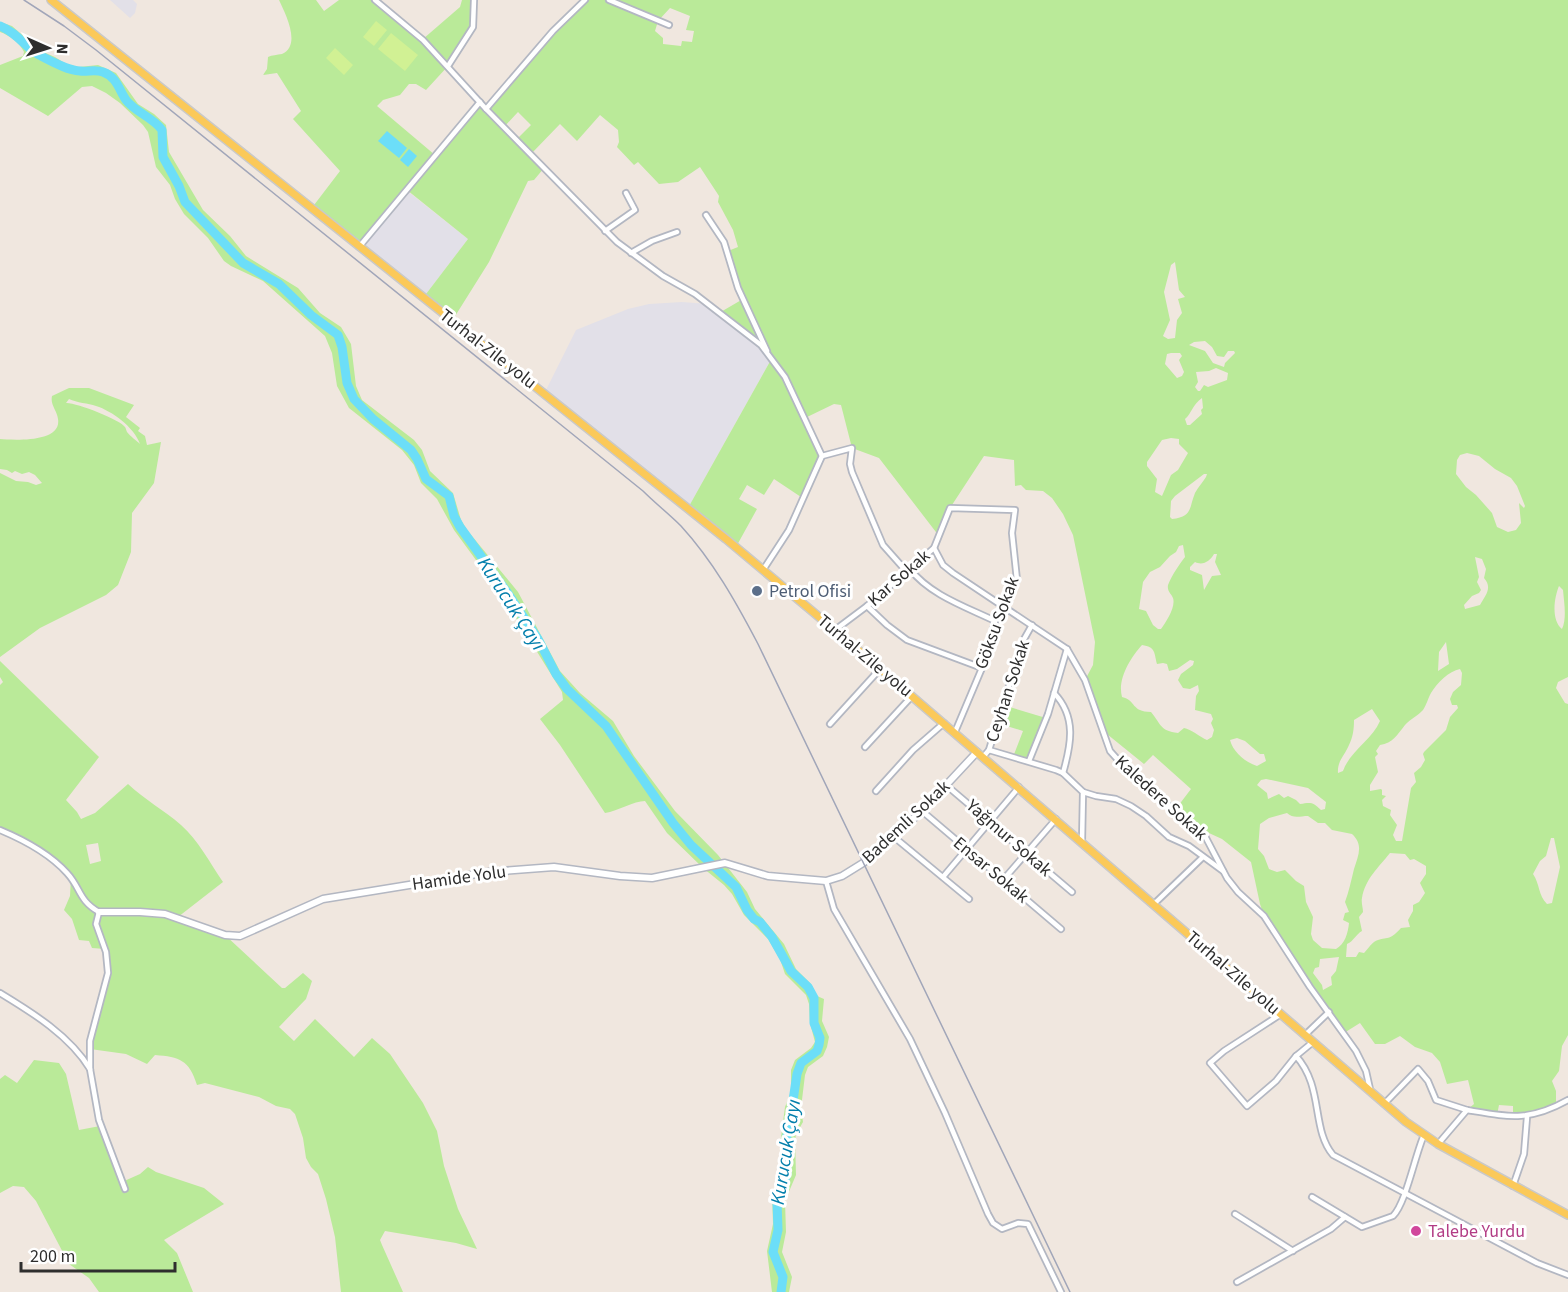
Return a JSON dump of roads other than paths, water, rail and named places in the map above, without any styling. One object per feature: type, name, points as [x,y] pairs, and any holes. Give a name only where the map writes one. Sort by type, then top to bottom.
[{"type":"main road","name":"Turhal-Zile yolu","points":[[51,0],[763,570],[955,732],[1384,1104],[1438,1144],[1568,1215]]},
{"type":"street","points":[[375,0],[423,40],[486,109],[605,231],[631,253],[701,299],[748,334],[769,355]]},
{"type":"street","points":[[448,66],[473,27],[474,0]]},
{"type":"street","points":[[486,109],[553,31],[585,0]]},
{"type":"street","points":[[609,0],[669,25]]},
{"type":"street","points":[[359,247],[480,102]]},
{"type":"street","points":[[605,231],[635,210],[626,193]]},
{"type":"street","points":[[706,215],[728,251],[738,288],[769,355],[793,393],[822,456],[789,530],[763,570]]},
{"type":"street","points":[[631,253],[652,241],[677,232]]},
{"type":"street","points":[[822,456],[852,448],[850,464],[852,472],[883,545],[909,570],[944,597],[995,621]]},
{"type":"street","name":"Kar Sokak","points":[[835,630],[867,606],[934,548],[950,508],[1015,510]]},
{"type":"street","name":"Göksu Sokak","points":[[955,732],[981,668],[995,621],[1017,580],[1012,540],[1015,510]]},
{"type":"street","name":"Kaledere Sokak","points":[[934,548],[943,565],[1067,649],[1085,680],[1110,751],[1123,767],[1198,828],[1210,843],[1223,871],[1238,892],[1264,916],[1329,1012],[1362,1064],[1370,1092]]},
{"type":"street","points":[[867,606],[887,625],[908,640],[981,668]]},
{"type":"street","name":"Ceyhan Sokak","points":[[980,754],[989,750],[1023,641],[1032,625]]},
{"type":"street","points":[[1029,761],[1054,693],[1067,649]]},
{"type":"street","points":[[830,724],[880,669]]},
{"type":"street","points":[[1054,693],[1065,708],[1070,726],[1070,748],[1063,774]]},
{"type":"street","points":[[865,747],[912,696]]},
{"type":"street","points":[[876,791],[913,750],[944,723]]},
{"type":"street","points":[[989,750],[1029,761],[1063,774],[1083,792],[1116,799],[1131,806],[1169,837],[1185,843],[1223,871]]},
{"type":"street","name":"Bademli Sokak","points":[[826,881],[842,876],[863,863],[922,811],[980,754]]},
{"type":"street","name":"Yağmur Sokak","points":[[946,785],[1072,892]]},
{"type":"street","points":[[943,877],[1018,787]]},
{"type":"street","points":[[1082,842],[1083,792]]},
{"type":"street","name":"Ensar Sokak","points":[[922,811],[1061,928]]},
{"type":"street","points":[[1003,880],[1056,819]]},
{"type":"street","points":[[0,830],[25,841],[54,861],[71,878],[84,902],[99,912],[96,924],[106,952],[108,973],[90,1041],[90,1069],[100,1126],[124,1189]]},
{"type":"street","points":[[894,837],[969,899]]},
{"type":"street","points":[[1154,904],[1203,857]]},
{"type":"street","name":"Hamide Yolu","points":[[99,912],[165,914],[225,935],[240,936],[323,899],[489,872],[554,867],[652,878],[729,864],[768,876],[826,881]]},
{"type":"street","points":[[826,881],[834,909],[910,1039],[945,1113],[988,1214],[997,1227],[1002,1229],[1018,1223],[1028,1224],[1061,1292]]},
{"type":"street","points":[[0,993],[68,1041],[90,1069]]},
{"type":"street","points":[[1305,1035],[1329,1012]]},
{"type":"street","points":[[1281,1014],[1210,1062],[1247,1106],[1276,1081],[1296,1056],[1313,1042]]},
{"type":"street","points":[[1296,1056],[1304,1065],[1312,1082],[1321,1123],[1331,1153],[1337,1158],[1537,1263],[1568,1275]]},
{"type":"street","points":[[1384,1104],[1418,1069],[1428,1081],[1436,1100],[1467,1110],[1527,1117],[1568,1100]]},
{"type":"street","points":[[1438,1144],[1467,1110]]},
{"type":"street","points":[[1513,1186],[1524,1154],[1527,1117]]},
{"type":"street","points":[[1312,1197],[1365,1227],[1391,1217],[1396,1213],[1424,1135]]},
{"type":"street","points":[[1235,1214],[1293,1251]]},
{"type":"street","points":[[1237,1282],[1331,1229],[1345,1217]]},
{"type":"water","points":[[387,131],[407,148],[399,158],[378,141]]},
{"type":"water","points":[[409,149],[417,156],[408,167],[400,160]]},
{"type":"waterway","name":"Kurucuk Çayı","points":[[0,26],[13,33],[35,53],[55,63],[75,70],[100,71],[112,77],[126,100],[162,130],[163,157],[185,202],[243,263],[279,284],[311,315],[338,335],[347,383],[354,399],[373,419],[411,450],[426,479],[449,496],[454,516],[460,527],[538,639],[556,674],[567,689],[606,726],[673,823],[691,845],[736,887],[747,910],[772,937],[791,971],[808,987],[814,998],[814,1023],[820,1038],[817,1051],[801,1063],[797,1074],[792,1107],[794,1120],[786,1140],[787,1174],[777,1201],[778,1230],[773,1252],[783,1277],[781,1292]]},
{"type":"railway","points":[[24,0],[96,50],[643,491],[693,539],[723,582],[758,644],[1070,1292]]},
{"type":"place","name":"Petrol Ofisi","points":[[757,591]]},
{"type":"place","name":"Talebe Yurdu","points":[[1416,1231]]}]
